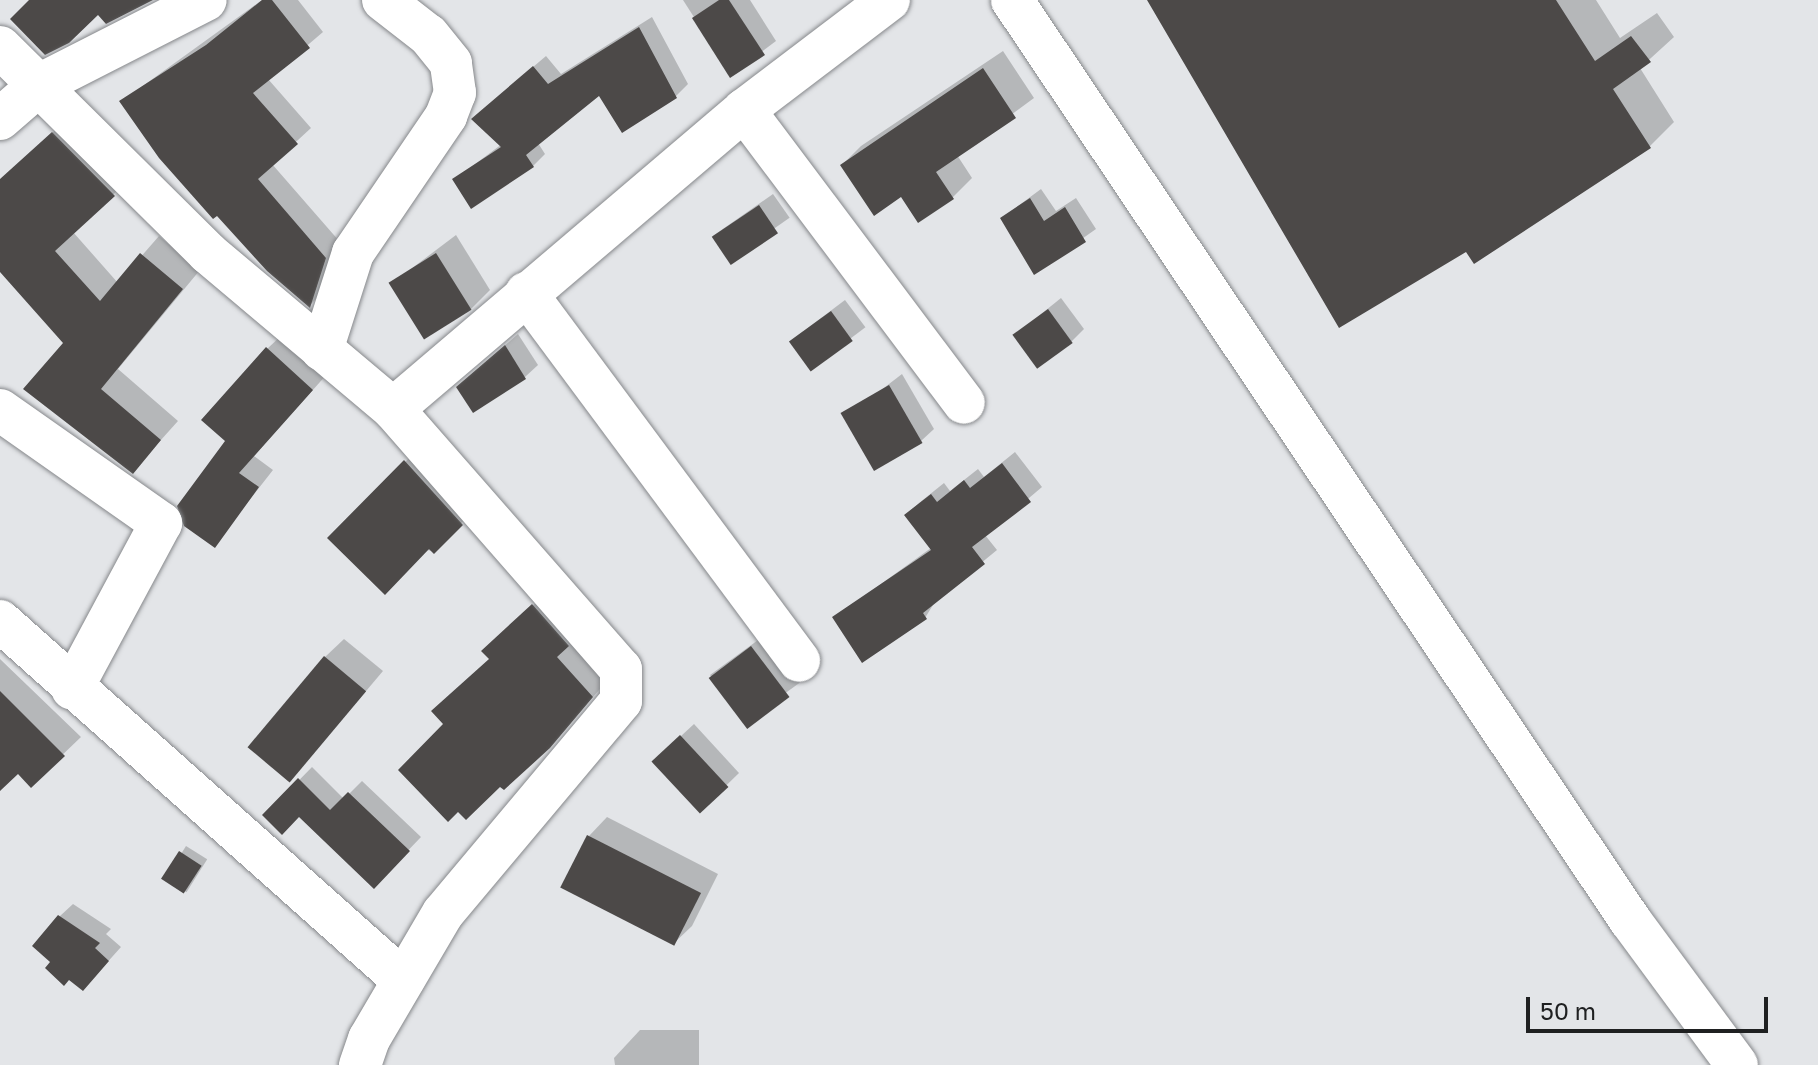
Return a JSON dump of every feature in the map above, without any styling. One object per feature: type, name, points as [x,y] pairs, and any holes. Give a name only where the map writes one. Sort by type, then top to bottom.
[{"type":"street","points":[[0,119],[39,85],[206,0]]},
{"type":"street","points":[[322,350],[353,253],[446,116],[455,93],[451,63],[428,35],[383,0]]},
{"type":"street","points":[[393,409],[744,110],[889,0]]},
{"type":"street","points":[[1012,0],[1630,920],[1737,1065]]},
{"type":"street","points":[[0,47],[208,253],[393,409],[621,669],[625,685],[621,701],[443,913],[369,1039],[360,1065]]},
{"type":"street","points":[[744,110],[964,403]]},
{"type":"street","points":[[526,293],[799,661]]},
{"type":"street","points":[[0,410],[161,523],[72,689]]},
{"type":"street","points":[[0,621],[72,689],[403,980]]},
{"type":"building","points":[[29,0],[153,0],[106,24],[98,15],[69,43],[45,55],[10,19]]},
{"type":"building","points":[[262,0],[272,0],[310,48],[253,93],[298,144],[258,179],[326,258],[310,308],[267,271],[217,216],[213,219],[159,158],[119,101],[206,45]]},
{"type":"building","points":[[719,0],[729,0],[765,55],[730,78],[692,18]]},
{"type":"building","points":[[1147,0],[1556,0],[1595,61],[1631,36],[1651,62],[1613,89],[1651,148],[1474,264],[1466,252],[1339,328]]},
{"type":"building","points":[[639,27],[677,98],[622,133],[599,96],[526,155],[534,167],[471,209],[452,179],[501,147],[471,119],[533,66],[548,84]]},
{"type":"building","points":[[983,68],[1016,118],[936,172],[954,199],[918,223],[901,197],[874,216],[840,165]]},
{"type":"building","points":[[52,132],[115,196],[55,251],[100,301],[140,253],[183,289],[101,389],[161,440],[133,474],[23,389],[63,343],[0,272],[0,179]]},
{"type":"building","points":[[1030,198],[1044,221],[1065,207],[1086,242],[1034,275],[1000,218]]},
{"type":"building","points":[[759,205],[778,233],[731,265],[712,237]]},
{"type":"building","points":[[436,253],[472,310],[424,339],[389,283]]},
{"type":"building","points":[[1048,309],[1073,343],[1037,369],[1012,335]]},
{"type":"building","points":[[831,311],[853,341],[811,371],[789,342]]},
{"type":"building","points":[[505,345],[526,379],[473,413],[456,387]]},
{"type":"building","points":[[266,347],[313,390],[239,473],[259,487],[215,548],[184,526],[177,506],[225,441],[201,420]]},
{"type":"building","points":[[889,385],[922,443],[874,471],[841,413]]},
{"type":"building","points":[[404,460],[463,525],[434,554],[429,549],[385,595],[327,538]]},
{"type":"building","points":[[1002,463],[1031,502],[972,547],[985,564],[923,613],[927,619],[862,663],[832,617],[931,550],[904,515],[931,494],[937,502],[964,480],[970,488]]},
{"type":"building","points":[[532,604],[569,646],[557,657],[593,697],[550,748],[504,790],[500,787],[466,820],[458,812],[448,822],[398,770],[443,724],[431,711],[489,659],[481,651]]},
{"type":"building","points":[[751,646],[790,697],[747,729],[709,678]]},
{"type":"building","points":[[324,656],[366,691],[290,783],[248,747]]},
{"type":"building","points":[[0,691],[65,756],[31,788],[18,774],[0,791]]},
{"type":"building","points":[[680,735],[728,787],[700,814],[651,762]]},
{"type":"building","points":[[298,778],[330,810],[348,792],[410,851],[374,889],[299,817],[282,835],[262,815]]},
{"type":"building","points":[[587,835],[701,893],[674,946],[560,888]]},
{"type":"building","points":[[179,851],[202,866],[184,893],[161,879]]},
{"type":"building","points":[[58,915],[100,943],[95,948],[109,961],[83,991],[69,980],[64,986],[45,968],[50,962],[32,946]]}]
